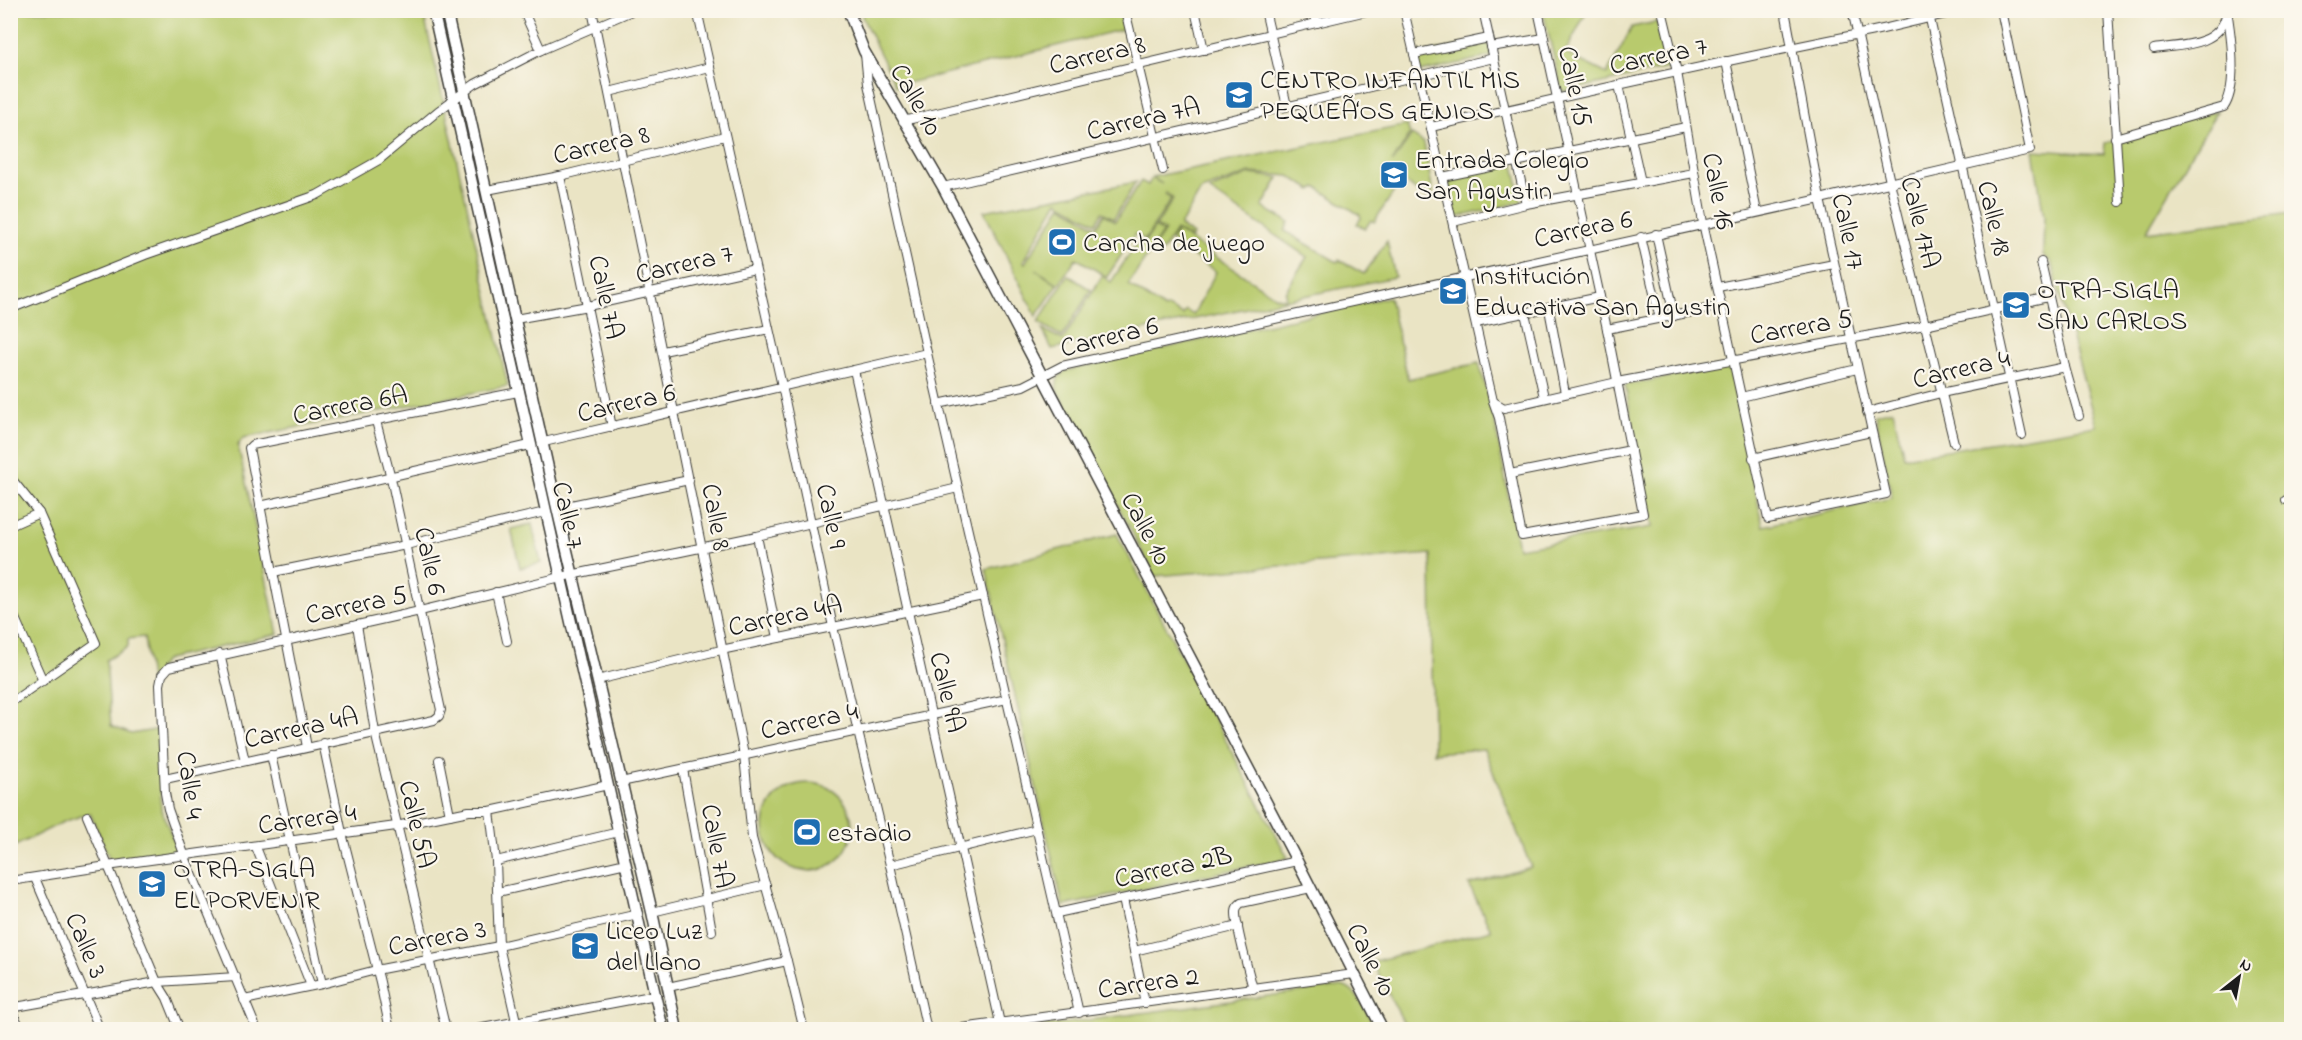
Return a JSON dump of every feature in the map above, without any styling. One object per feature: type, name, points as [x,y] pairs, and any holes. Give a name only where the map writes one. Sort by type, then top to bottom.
[{"type":"main road","name":"Calle 7","points":[[433,10],[663,1029]]},
{"type":"main road","name":"Calle 7","points":[[446,10],[572,575],[652,912],[676,1029]]},
{"type":"main road","name":"Calle 10","points":[[848,10],[864,51],[943,187],[1383,1029]]},
{"type":"street","points":[[523,10],[541,50]]},
{"type":"street","name":"Calle 8","points":[[592,10],[744,755],[752,838],[804,1029]]},
{"type":"street","points":[[10,309],[145,255],[317,195],[379,160],[465,91],[541,50],[634,10]]},
{"type":"street","name":"Calle 9","points":[[697,10],[782,386],[833,627],[927,1029]]},
{"type":"street","points":[[1125,10],[1163,170]]},
{"type":"street","points":[[1195,10],[1204,50]]},
{"type":"street","points":[[1265,10],[1287,106]]},
{"type":"street","points":[[1314,10],[1317,23]]},
{"type":"street","name":"Carrera 8","points":[[903,121],[1371,10]]},
{"type":"street","points":[[1404,10],[1510,474],[1631,450]]},
{"type":"street","points":[[1483,10],[1526,204]]},
{"type":"street","name":"Calle 15","points":[[1510,474],[1522,536],[1643,514],[1607,329],[1538,10]]},
{"type":"street","name":"Calle 16","points":[[1662,10],[1677,72],[1703,223],[1768,519]]},
{"type":"street","name":"Calle 17","points":[[1768,519],[1886,494],[1820,199],[1785,10]]},
{"type":"street","name":"Calle 17A","points":[[1852,10],[1890,182],[1954,442]]},
{"type":"street","name":"Carrera 7","points":[[1431,127],[1793,46],[1857,35],[1929,13],[1965,10]]},
{"type":"street","name":"Carrera 6","points":[[938,404],[1023,386],[1062,366],[1589,248],[1820,199],[2030,150],[2001,10]]},
{"type":"street","points":[[2108,10],[2120,202]]},
{"type":"street","points":[[2115,138],[2224,106],[2229,98],[2233,44],[2227,10]]},
{"type":"street","points":[[2154,49],[2210,39],[2222,27],[2227,10]]},
{"type":"street","name":"Calle 18","points":[[1929,13],[2022,435]]},
{"type":"street","points":[[1414,54],[1489,38]]},
{"type":"street","points":[[1491,47],[1544,38]]},
{"type":"street","name":"Calle 10","points":[[864,51],[868,84],[938,404],[1079,1013]]},
{"type":"street","name":"Carrera 7A","points":[[943,187],[1494,58]]},
{"type":"street","points":[[1726,61],[1756,212]]},
{"type":"street","points":[[609,92],[710,67]]},
{"type":"street","points":[[1619,85],[1641,182]]},
{"type":"street","points":[[1442,177],[1686,127]]},
{"type":"street","name":"Carrera 8","points":[[486,190],[560,176],[725,136]]},
{"type":"street","points":[[1453,222],[1526,204],[1694,173]]},
{"type":"street","name":"Calle 7A","points":[[560,176],[612,427]]},
{"type":"street","points":[[1656,234],[1674,316]]},
{"type":"street","points":[[1641,237],[1660,319]]},
{"type":"street","points":[[2042,262],[2048,297],[2079,416]]},
{"type":"street","points":[[1718,287],[1834,264]]},
{"type":"street","name":"Carrera 7","points":[[515,319],[588,306],[755,269]]},
{"type":"street","points":[[1476,323],[1600,297]]},
{"type":"street","name":"Carrera 5","points":[[1493,401],[1504,408],[1617,382],[1925,325],[2048,297]]},
{"type":"street","points":[[1607,329],[1722,306]]},
{"type":"street","points":[[1548,309],[1565,393]]},
{"type":"street","points":[[1525,313],[1544,398]]},
{"type":"street","points":[[663,351],[769,329]]},
{"type":"street","name":"Carrera 6","points":[[544,442],[927,353]]},
{"type":"street","name":"Carrera 4","points":[[1867,412],[1941,393],[2065,367]]},
{"type":"street","points":[[1741,397],[1857,369]]},
{"type":"street","name":"Calle 9A","points":[[854,370],[1000,1023]]},
{"type":"street","name":"Carrera 6A","points":[[260,506],[249,456],[249,448],[252,445],[518,392]]},
{"type":"street","name":"Calle 6","points":[[376,421],[391,478],[441,710]]},
{"type":"street","points":[[1753,458],[1872,432]]},
{"type":"street","points":[[307,747],[260,506],[530,445]]},
{"type":"street","points":[[10,477],[39,513],[96,643],[10,703]]},
{"type":"street","points":[[557,508],[689,480]]},
{"type":"street","points":[[561,577],[757,536],[958,488]]},
{"type":"street","points":[[273,572],[406,545],[545,512]]},
{"type":"street","points":[[10,526],[39,513]]},
{"type":"street","points":[[757,536],[778,638]]},
{"type":"street","name":"Carrera 5","points":[[162,675],[169,667],[220,654],[420,611],[561,577]]},
{"type":"street","points":[[496,592],[507,641]]},
{"type":"street","name":"Carrera 4A","points":[[597,680],[722,650],[983,596]]},
{"type":"street","points":[[10,607],[43,681]]},
{"type":"street","name":"Calle 5A","points":[[357,625],[375,732],[446,1029]]},
{"type":"street","points":[[220,654],[245,760]]},
{"type":"street","name":"Calle 4","points":[[162,675],[160,685],[168,809],[185,857],[257,1029]]},
{"type":"street","name":"Carrera 4","points":[[621,783],[1006,699]]},
{"type":"street","name":"Carrera 4A","points":[[165,779],[434,720],[439,716],[441,710]]},
{"type":"street","points":[[323,744],[342,834],[390,1029]]},
{"type":"street","points":[[271,755],[322,984]]},
{"type":"street","points":[[439,760],[450,815]]},
{"type":"street","name":"Calle 7A","points":[[683,769],[712,931]]},
{"type":"street","name":"Carrera 4","points":[[10,882],[107,866],[396,826],[469,811],[490,811],[608,785]]},
{"type":"street","points":[[490,811],[496,861],[499,946],[517,1026]]},
{"type":"street","points":[[87,816],[157,982],[167,998],[180,1029]]},
{"type":"street","points":[[890,865],[1037,829]]},
{"type":"street","points":[[496,861],[619,832]]},
{"type":"street","points":[[256,847],[311,986]]},
{"type":"street","name":"Carrera 2B","points":[[1057,913],[1297,861]]},
{"type":"street","points":[[498,892],[626,863]]},
{"type":"street","name":"Calle 3","points":[[35,878],[100,1029]]},
{"type":"street","points":[[652,912],[766,885]]},
{"type":"street","points":[[1253,988],[1236,911],[1241,903],[1311,888]]},
{"type":"street","points":[[1123,899],[1145,1003]]},
{"type":"street","name":"Carrera 3","points":[[244,999],[499,946],[638,914]]},
{"type":"street","points":[[1134,951],[1238,926]]},
{"type":"street","points":[[668,987],[787,961]]},
{"type":"street","name":"Carrera 2","points":[[947,1029],[1079,1013],[1354,974]]},
{"type":"street","points":[[21,1029],[11,1007],[86,996],[157,982],[236,977]]},
{"type":"street","points":[[472,1029],[517,1026],[656,995]]},
{"type":"green space","points":[[10,11],[423,11],[508,386],[243,438],[238,445],[278,634],[167,659],[160,666],[151,687],[144,637],[128,639],[128,647],[106,660],[111,726],[131,734],[161,729],[163,779],[161,808],[178,852],[111,862],[90,813],[63,822],[11,848]]},
{"type":"green space","points":[[861,11],[1119,11],[1124,29],[896,86]]},
{"type":"green space","points":[[1543,11],[1587,11],[1565,53],[1607,74],[1632,27],[1657,22],[1667,68],[1562,92]]},
{"type":"green space","points":[[1488,40],[1492,56],[1420,72],[1416,55]]},
{"type":"green space","points":[[2217,111],[2146,232],[2291,213],[2291,1029],[1407,1029],[1372,962],[1491,930],[1469,885],[1531,867],[1484,749],[1433,753],[1431,554],[1155,576],[1056,388],[1058,378],[1065,371],[1389,297],[1408,379],[1479,363],[1494,418],[1518,548],[1653,527],[1625,385],[1729,366],[1763,526],[1892,498],[1875,414],[1893,410],[1904,457],[2096,426],[2051,262],[2043,255],[2044,217],[2033,150],[2104,154],[2105,143]]},
{"type":"green space","points":[[1407,125],[1410,134],[1392,163],[1412,135],[1424,143],[1433,193],[1426,197],[1387,170],[1383,178],[1397,187],[1374,222],[1371,220],[1365,229],[1357,224],[1361,218],[1360,215],[1316,187],[1312,190],[1289,176],[1250,173],[1201,190],[1180,226],[1193,235],[1191,238],[1176,230],[1162,252],[1154,247],[1165,231],[1156,226],[1173,199],[1166,193],[1165,195],[1171,199],[1145,240],[1135,234],[1107,277],[1076,258],[1059,284],[1036,270],[1058,285],[1036,316],[984,211],[1136,182],[1114,218],[1102,212],[1096,223],[1058,201],[1023,261],[1025,263],[1062,205],[1096,227],[1104,214],[1115,221],[1141,181],[1148,185],[1152,178],[1162,184],[1152,177]]},
{"type":"green space","points":[[1514,164],[1522,202],[1454,218],[1448,179]]},
{"type":"green space","points":[[1250,174],[1279,178],[1262,207],[1289,222],[1285,231],[1337,262],[1339,260],[1364,274],[1387,241],[1395,277],[1052,349],[1042,329],[1063,340],[1102,276],[1111,282],[1137,243],[1142,246],[1155,227],[1163,232],[1128,285],[1165,309],[1168,307],[1183,315],[1186,310],[1193,315],[1216,272],[1171,240],[1177,231],[1276,297],[1286,299],[1285,292],[1307,257],[1209,190]]},
{"type":"green space","points":[[1068,275],[1091,290],[1062,337],[1038,322]]},
{"type":"green space","points":[[532,524],[541,563],[520,568],[511,529]]},
{"type":"green space","points":[[1117,534],[1288,858],[1063,906],[986,569]]},
{"type":"green space","name":"estadio","points":[[808,783],[825,786],[839,796],[849,810],[852,827],[849,844],[839,858],[825,868],[808,871],[791,868],[777,858],[767,844],[764,827],[767,810],[777,796],[791,786]]},
{"type":"green space","points":[[1342,986],[1358,998],[1375,1029],[1023,1029]]},
{"type":"place","name":"CENTRO INFANTIL MIS PEQUEÃ‘OS GENIOS","points":[[1239,95]]},
{"type":"place","name":"Entrada Colegio San Agustin","points":[[1394,175]]},
{"type":"place","name":"Cancha de juego","points":[[1062,242]]},
{"type":"place","name":"Institución Educativa San Agustin","points":[[1453,291]]},
{"type":"place","name":"OTRA-SIGLA SAN CARLOS","points":[[2016,305]]},
{"type":"place","name":"estadio","points":[[807,832]]},
{"type":"place","name":"OTRA-SIGLA EL PORVENIR","points":[[152,884]]},
{"type":"place","name":"Liceo Luz del Llano","points":[[585,946]]}]
